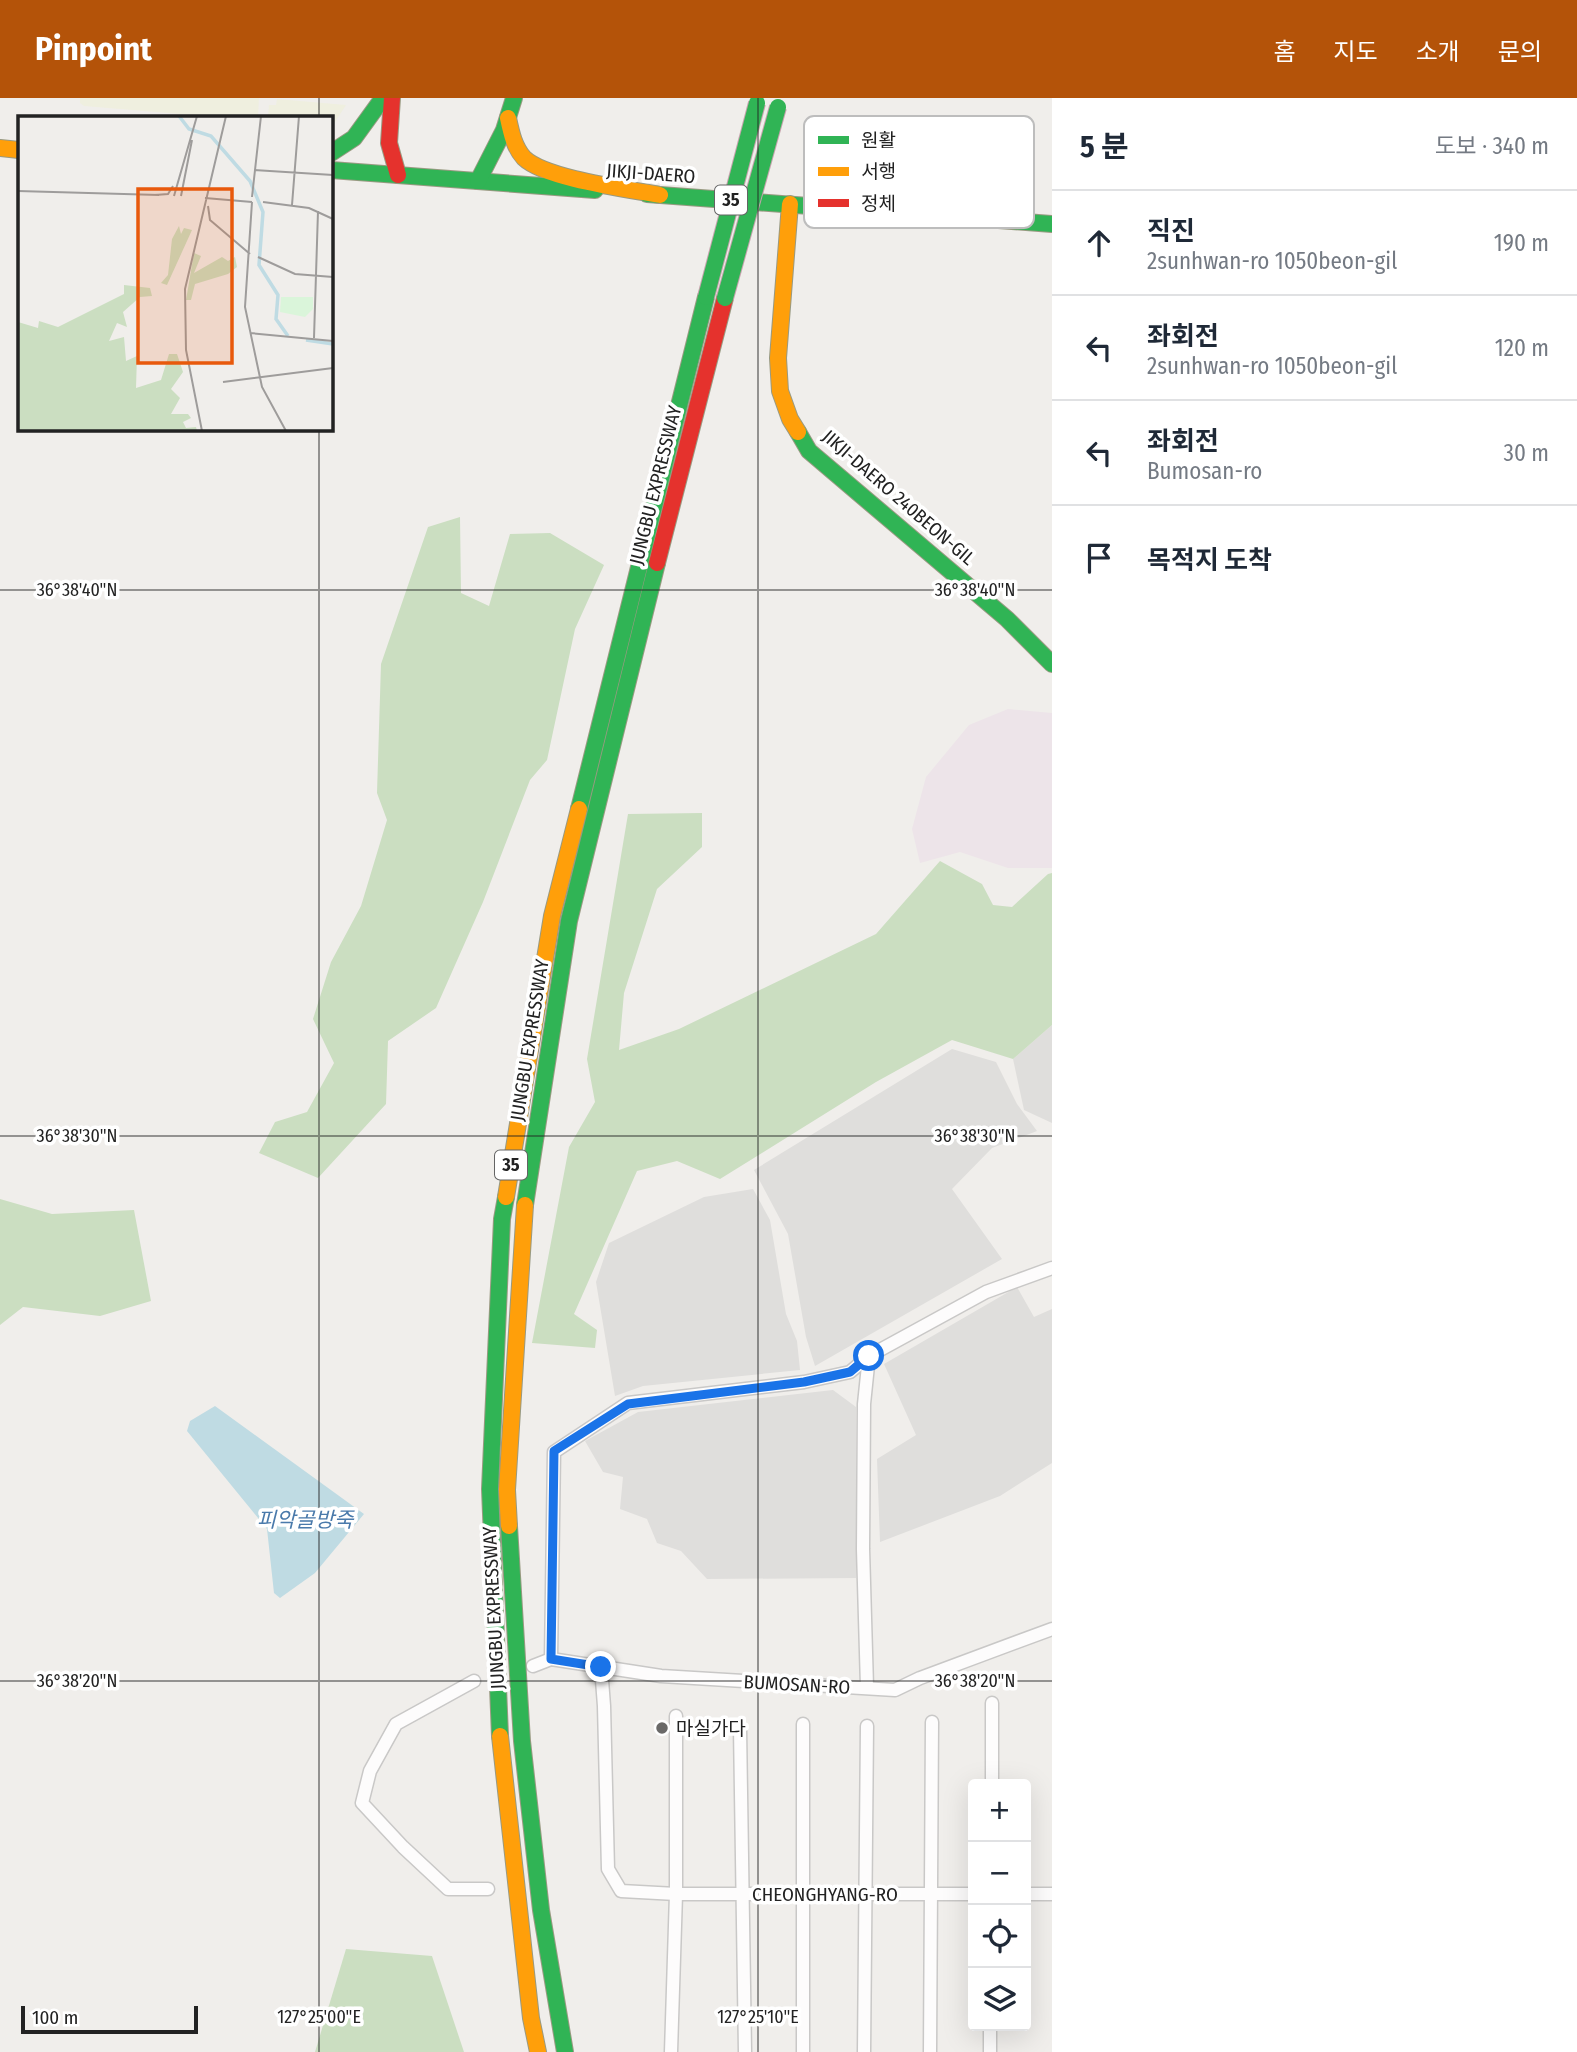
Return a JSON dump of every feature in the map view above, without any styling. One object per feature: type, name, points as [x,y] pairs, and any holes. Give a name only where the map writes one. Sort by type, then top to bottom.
[{"type":"main road","points":[[332,153],[358,134],[383,98]]},
{"type":"main road","points":[[392,98],[389,143],[398,175]]},
{"type":"main road","points":[[478,181],[505,130],[514,98]]},
{"type":"main road","name":"JUNGBU EXPRESSWAY","points":[[538,2052],[531,2018],[500,1741],[490,1489],[502,1219],[552,916],[620,635],[757,100]]},
{"type":"main road","name":"JUNGBU EXPRESSWAY","points":[[565,2052],[541,1910],[522,1741],[507,1490],[522,1221],[569,921],[637,640],[725,298],[780,102]]},
{"type":"main road","points":[[508,118],[511,135],[528,162],[558,172],[660,195]]},
{"type":"main road","points":[[0,148],[18,150]]},
{"type":"main road","name":"JIKJI-DAERO","points":[[332,170],[804,205]]},
{"type":"main road","name":"JIKJI-DAERO 240BEON-GIL","points":[[790,204],[778,358],[780,391],[790,419],[809,451],[1007,619],[1052,664]]},
{"type":"main road","name":"JIKJI-DAERO","points":[[1034,223],[1052,224]]},
{"type":"street","points":[[533,1666],[551,1659],[554,1451],[628,1404],[804,1382],[850,1372],[869,1356],[986,1292],[1052,1268]]},
{"type":"street","points":[[867,1688],[863,1549],[864,1404],[869,1356]]},
{"type":"street","name":"BUMOSAN-RO","points":[[551,1659],[661,1676],[895,1690],[920,1678],[1052,1629]]},
{"type":"street","name":"CHEONGHYANG-RO","points":[[601,1667],[608,1869],[621,1891],[676,1894],[968,1894]]},
{"type":"street","points":[[474,1681],[396,1724],[370,1770],[362,1803],[403,1847],[448,1889],[488,1889]]},
{"type":"street","points":[[992,1703],[992,1779]]},
{"type":"street","points":[[671,2052],[676,1894],[676,1716]]},
{"type":"street","points":[[930,2052],[932,1722]]},
{"type":"street","points":[[803,1724],[803,2052]]},
{"type":"street","points":[[864,2052],[867,1726]]},
{"type":"street","points":[[740,1728],[745,2052]]},
{"type":"street","points":[[1031,1894],[1052,1894]]},
{"type":"street","points":[[990,2031],[990,2052]]},
{"type":"shaded area","points":[[1008,709],[1052,713],[1052,868],[1008,868],[960,852],[920,863],[912,829],[926,777],[969,725]]},
{"type":"shaded area","points":[[1052,1025],[1052,1123],[1024,1110],[1013,1059]]},
{"type":"shaded area","points":[[952,1049],[996,1062],[1017,1104],[1037,1131],[992,1148],[952,1189],[1002,1259],[815,1366],[806,1337],[788,1234],[754,1170]]},
{"type":"shaded area","points":[[753,1189],[770,1220],[786,1314],[797,1341],[800,1370],[643,1386],[615,1396],[596,1282],[609,1243],[704,1197]]},
{"type":"shaded area","points":[[1017,1287],[1034,1317],[1052,1309],[1052,1463],[1000,1496],[880,1542],[877,1459],[916,1435],[884,1364]]},
{"type":"shaded area","points":[[833,1390],[856,1407],[856,1578],[707,1579],[681,1551],[657,1543],[647,1519],[620,1509],[623,1477],[603,1472],[585,1441],[638,1412]]},
{"type":"green space","points":[[80,98],[259,98],[258,116],[204,116],[84,106],[80,103]]},
{"type":"green space","points":[[277,99],[346,105],[332,126],[332,116],[268,116],[269,105],[276,105]]},
{"type":"green space","points":[[460,517],[461,593],[489,606],[510,534],[550,533],[604,565],[575,629],[547,760],[530,780],[483,902],[436,1008],[388,1041],[386,1104],[318,1178],[259,1153],[275,1122],[307,1112],[334,1063],[313,1019],[331,962],[361,906],[387,820],[377,793],[381,664],[428,527]]},
{"type":"green space","points":[[702,813],[702,847],[657,889],[624,993],[619,1050],[679,1029],[876,934],[940,861],[982,884],[993,905],[1012,907],[1052,873],[1052,1025],[1013,1059],[952,1040],[876,1082],[720,1179],[677,1161],[637,1171],[574,1314],[597,1330],[595,1348],[532,1343],[569,1147],[595,1102],[587,1059],[628,814]]},
{"type":"green space","points":[[0,1199],[52,1214],[134,1210],[151,1301],[100,1316],[23,1307],[0,1325]]},
{"type":"green space","points":[[346,1949],[432,1956],[464,2052],[315,2052]]},
{"type":"water","name":"피악골방죽","points":[[215,1406],[364,1514],[315,1573],[280,1598],[274,1593],[267,1529],[187,1431],[190,1421]]},
{"type":"traffic: fast","points":[[332,152],[354,138],[383,98]]},
{"type":"traffic: fast","points":[[478,181],[504,130],[514,98]]},
{"type":"traffic: fast","points":[[706,297],[757,103]]},
{"type":"traffic: fast","points":[[725,298],[778,107]]},
{"type":"traffic: fast","points":[[332,170],[595,190]]},
{"type":"traffic: fast","points":[[647,194],[804,206]]},
{"type":"traffic: fast","points":[[1034,223],[1052,224]]},
{"type":"traffic: fast","points":[[579,809],[706,297]]},
{"type":"traffic: fast","points":[[798,432],[809,451],[1007,619],[1052,664]]},
{"type":"traffic: fast","points":[[525,1205],[569,921],[657,563]]},
{"type":"traffic: fast","points":[[500,1736],[490,1489],[502,1219],[506,1197]]},
{"type":"traffic: fast","points":[[509,1526],[522,1741],[541,1910],[565,2052]]},
{"type":"traffic: slow","points":[[508,118],[518,149],[524,158],[535,165],[588,182],[660,195]]},
{"type":"traffic: slow","points":[[0,148],[18,150]]},
{"type":"traffic: slow","points":[[790,204],[778,358],[780,391],[798,432]]},
{"type":"traffic: slow","points":[[506,1197],[552,916],[579,809]]},
{"type":"traffic: slow","points":[[509,1526],[507,1490],[525,1205]]},
{"type":"traffic: slow","points":[[500,1736],[531,2018],[538,2052]]},
{"type":"traffic: jam","points":[[392,98],[389,143],[398,175]]},
{"type":"traffic: jam","points":[[657,563],[725,298]]},
{"type":"place","name":"마실가다","points":[[662,1728]]},
{"type":"route","points":[[601,1667],[551,1659],[554,1451],[628,1404],[804,1382],[850,1372],[869,1356]]}]
